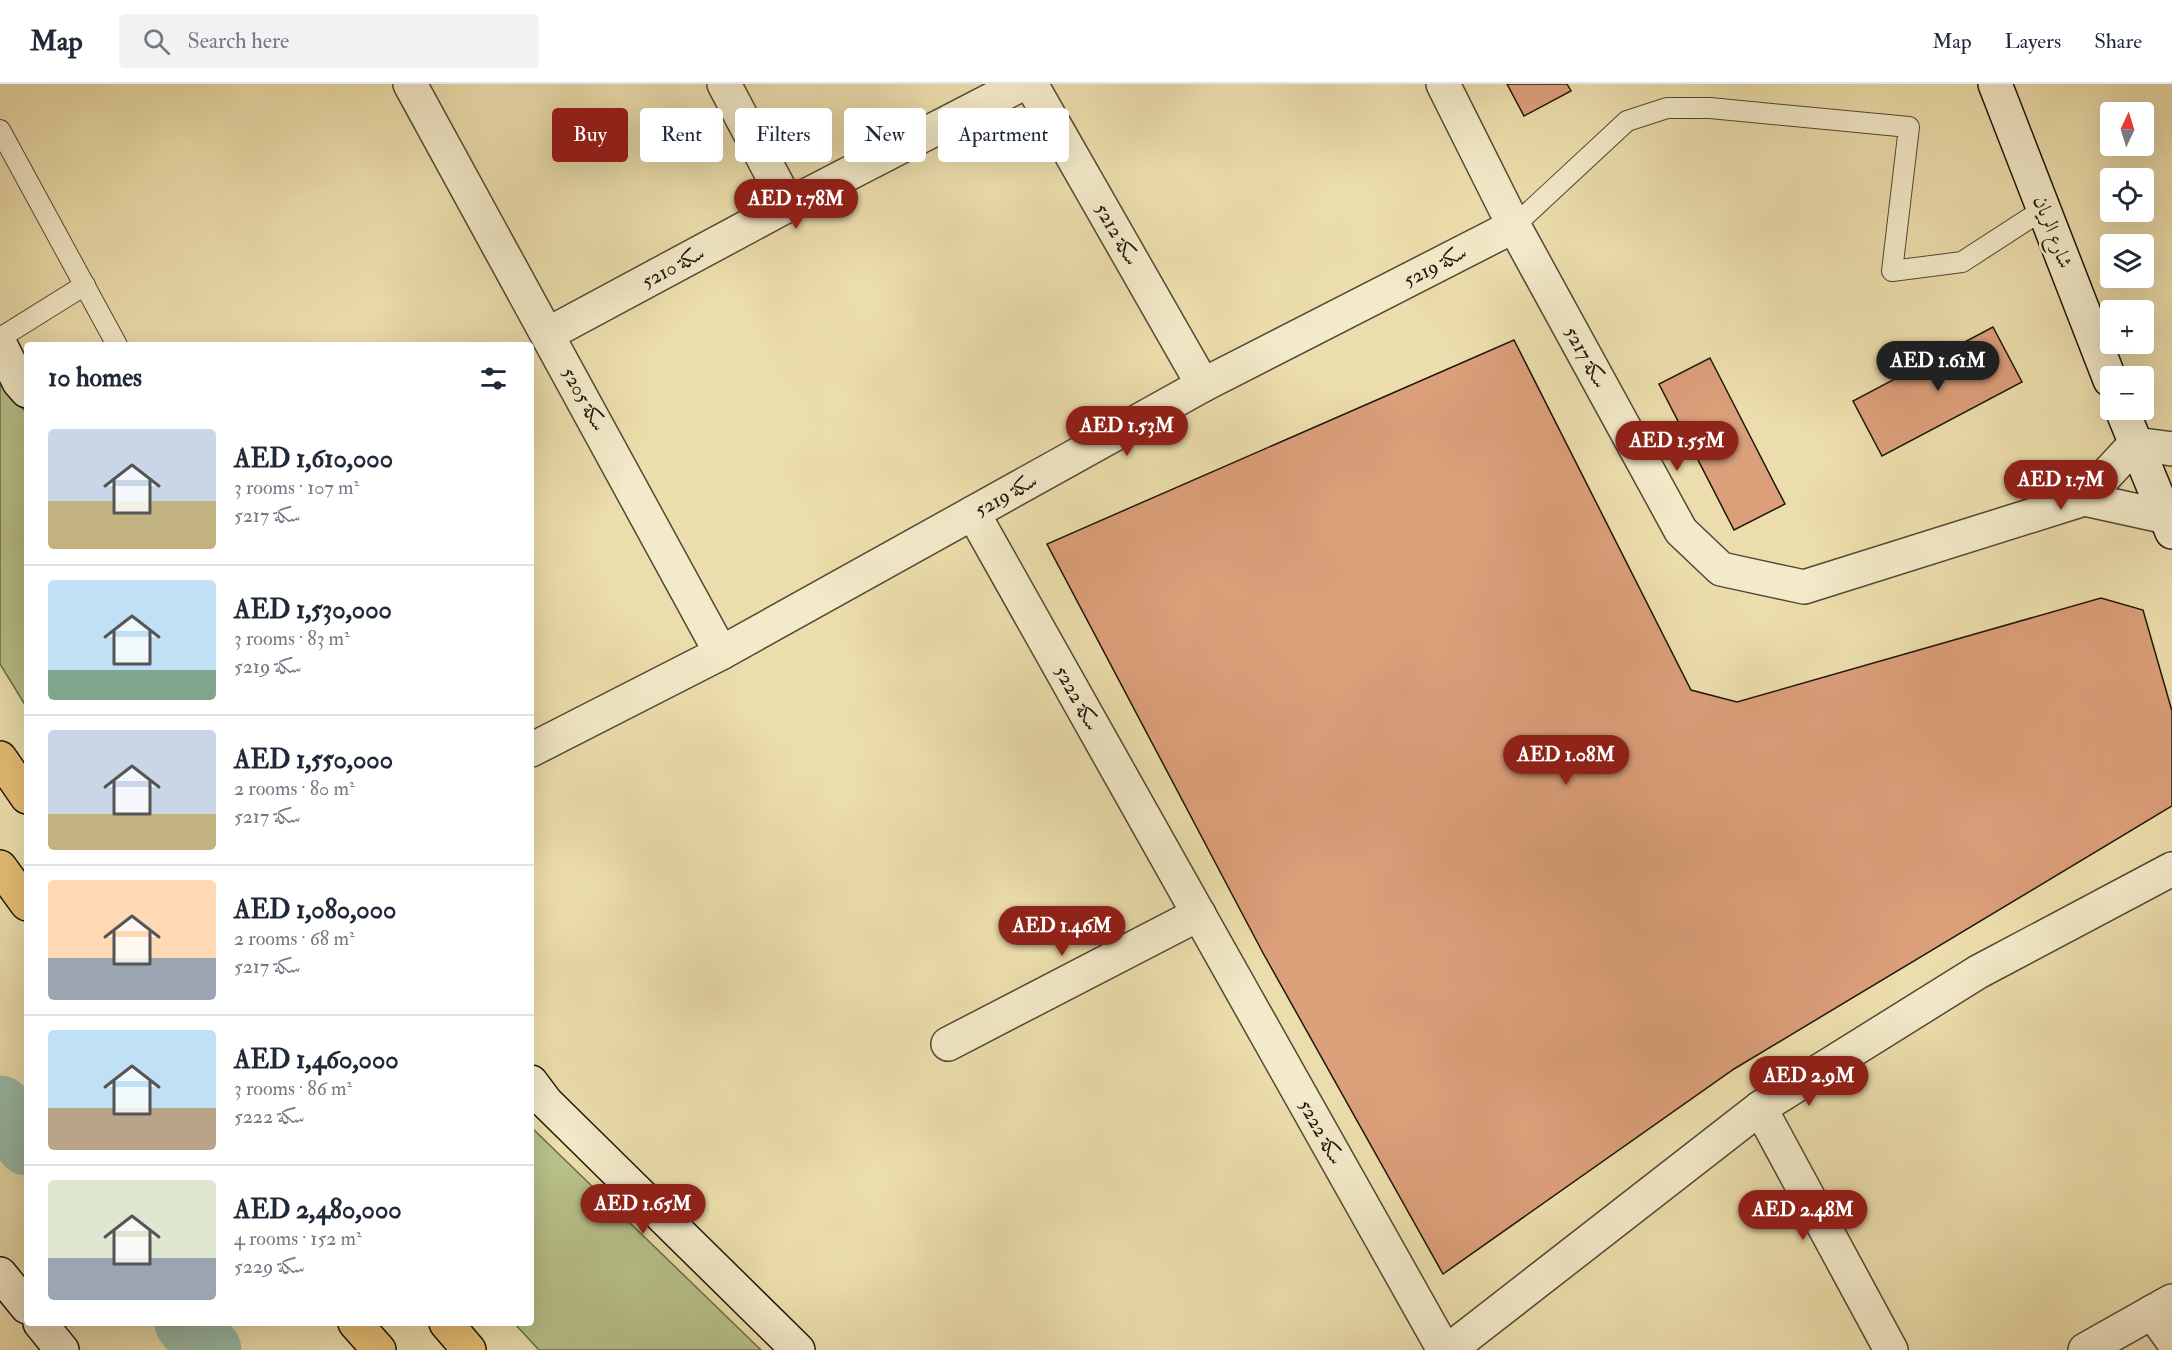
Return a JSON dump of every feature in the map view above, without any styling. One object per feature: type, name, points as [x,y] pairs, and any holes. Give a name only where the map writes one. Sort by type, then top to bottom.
[{"type":"main road","points":[[0,758],[24,793]]},
{"type":"main road","points":[[0,867],[24,900]]},
{"type":"main road","points":[[358,1326],[379,1350]]},
{"type":"main road","points":[[449,1326],[469,1350]]},
{"type":"street","name":"سكة 5205","points":[[410,84],[721,653]]},
{"type":"street","points":[[724,84],[788,205]]},
{"type":"street","name":"سكة 5210","points":[[548,334],[788,205],[1022,84]]},
{"type":"street","name":"سكة 5212","points":[[1031,84],[1203,385]]},
{"type":"street","name":"سكة 5217","points":[[1443,84],[1514,226],[1681,531],[1721,569],[1804,587],[2084,499],[2135,444]]},
{"type":"street","name":"شارع الريان","points":[[2001,86],[2044,208],[2105,366]]},
{"type":"street","name":"سكة 5219","points":[[534,748],[721,653],[1203,385],[1514,226]]},
{"type":"street","points":[[0,344],[24,388]]},
{"type":"street","points":[[2126,420],[2170,519]]},
{"type":"street","points":[[2135,444],[2172,449]]},
{"type":"street","name":"سكة 5217","points":[[2084,499],[2170,519]]},
{"type":"street","name":"سكة 5222","points":[[974,513],[1444,1350]]},
{"type":"street","points":[[1449,1350],[1760,1108],[1978,972],[2172,869]]},
{"type":"street","points":[[948,1044],[1199,914]]},
{"type":"street","points":[[534,1086],[546,1102],[798,1350]]},
{"type":"street","points":[[1760,1108],[1891,1350]]},
{"type":"street","points":[[0,1274],[24,1304]]},
{"type":"street","points":[[2085,1350],[2162,1306],[2172,1340]]},
{"type":"street","points":[[42,1326],[62,1350]]},
{"type":"lane","points":[[1514,226],[1627,121],[1667,108],[1710,108],[1908,127],[1892,271],[1962,262],[2044,208]]},
{"type":"lane","points":[[0,130],[115,342]]},
{"type":"lane","points":[[0,338],[85,285]]},
{"type":"green space","points":[[0,370],[24,410],[24,703],[0,664]]},
{"type":"green space","points":[[534,1130],[761,1350],[539,1350],[517,1326],[534,1326]]},
{"type":"building","points":[[1507,84],[1567,84],[1571,91],[1524,116]]},
{"type":"building","points":[[1993,327],[2022,382],[1882,456],[1853,401]]},
{"type":"building","points":[[1514,340],[1691,690],[1737,702],[2101,598],[2143,610],[2172,711],[2172,806],[1734,1069],[1443,1274],[1263,953],[1047,544]]},
{"type":"building","points":[[1710,358],[1785,504],[1734,530],[1659,384]]},
{"type":"waterway","points":[[0,1107],[24,1140]]},
{"type":"waterway","points":[[189,1326],[210,1350]]}]
